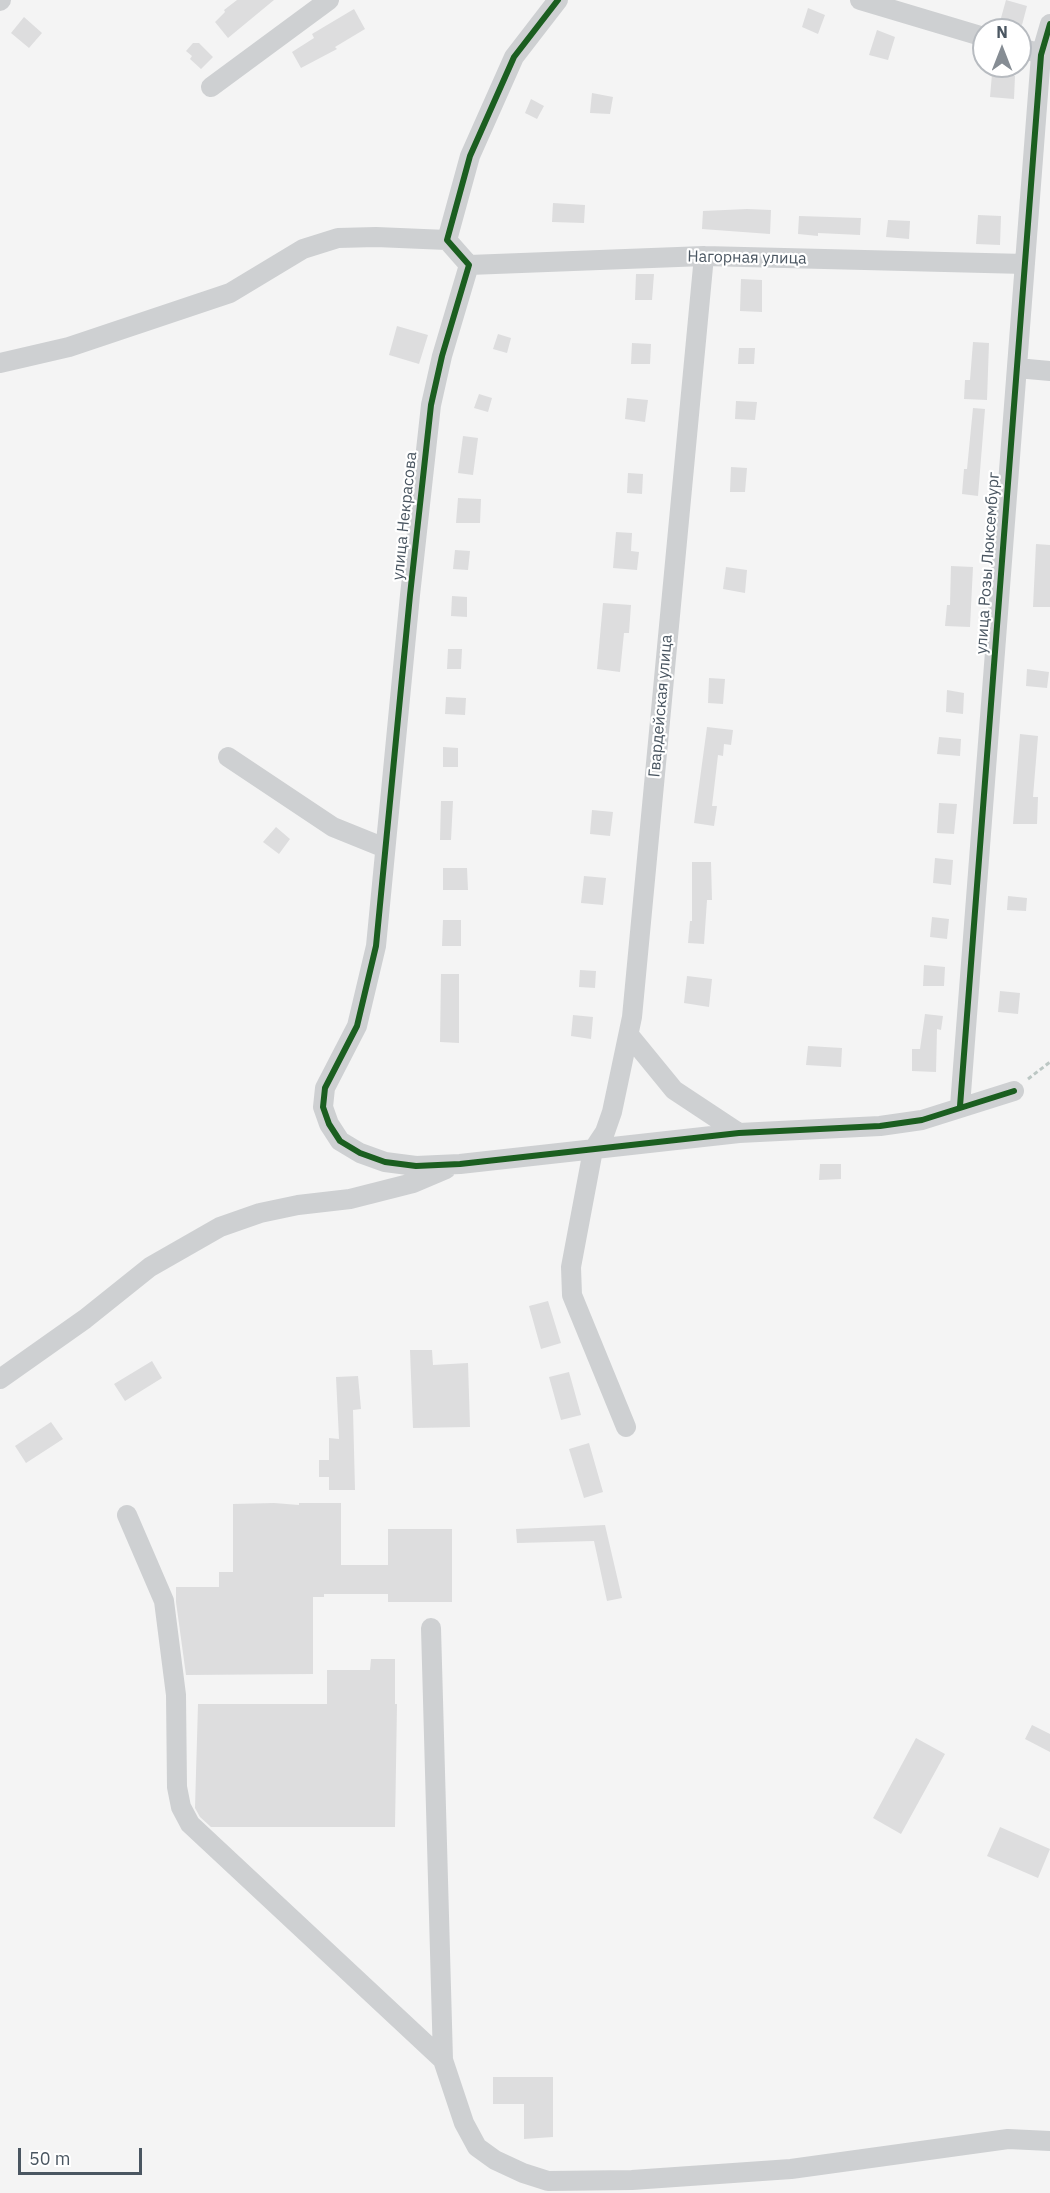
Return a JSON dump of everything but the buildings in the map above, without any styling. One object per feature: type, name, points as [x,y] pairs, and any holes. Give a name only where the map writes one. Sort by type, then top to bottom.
[{"type":"street","points":[[211,87],[329,0]]},
{"type":"street","points":[[447,240],[470,156],[514,57],[558,0]]},
{"type":"street","points":[[860,0],[972,33]]},
{"type":"street","name":"улица Розы Люксембург","points":[[960,1106],[1025,264],[1050,24]]},
{"type":"street","points":[[0,363],[69,347],[230,292],[303,249],[338,238],[447,240],[469,265]]},
{"type":"street","name":"Нагорная улица","points":[[469,265],[704,256],[1025,264]]},
{"type":"street","name":"Гвардейская улица","points":[[626,1427],[572,1295],[571,1267],[593,1150],[605,1132],[612,1112],[629,1035],[704,256]]},
{"type":"street","name":"улица Некрасова","points":[[460,1164],[416,1166],[385,1162],[360,1153],[340,1141],[328,1124],[323,1107],[325,1088],[357,1026],[376,946],[431,405],[442,356],[469,265]]},
{"type":"street","points":[[1017,368],[1050,371]]},
{"type":"street","points":[[228,757],[333,827],[385,848]]},
{"type":"street","points":[[629,1035],[674,1090],[739,1132]]},
{"type":"street","points":[[0,1379],[85,1319],[150,1267],[220,1227],[260,1213],[298,1205],[350,1199],[413,1183],[460,1164],[739,1132],[880,1126],[922,1120],[1014,1090]]},
{"type":"street","points":[[127,1515],[164,1601],[176,1695],[177,1788],[181,1807],[190,1824],[443,2060]]},
{"type":"street","points":[[431,1628],[443,2060],[464,2123],[477,2147],[495,2160],[548,2181],[632,2180],[791,2169],[1008,2139],[1050,2141]]},
{"type":"path","points":[[1014,1090],[1050,1062]]},
{"type":"cycle path","points":[[558,0],[514,57],[470,156],[447,240],[469,265],[442,356],[431,405],[376,946],[357,1026],[325,1088],[323,1107],[329,1124],[340,1141],[360,1153],[385,1162],[416,1166],[460,1164],[739,1133],[880,1126],[922,1120],[1014,1091]]},
{"type":"cycle path","points":[[960,1106],[1041,55],[1050,24]]}]
